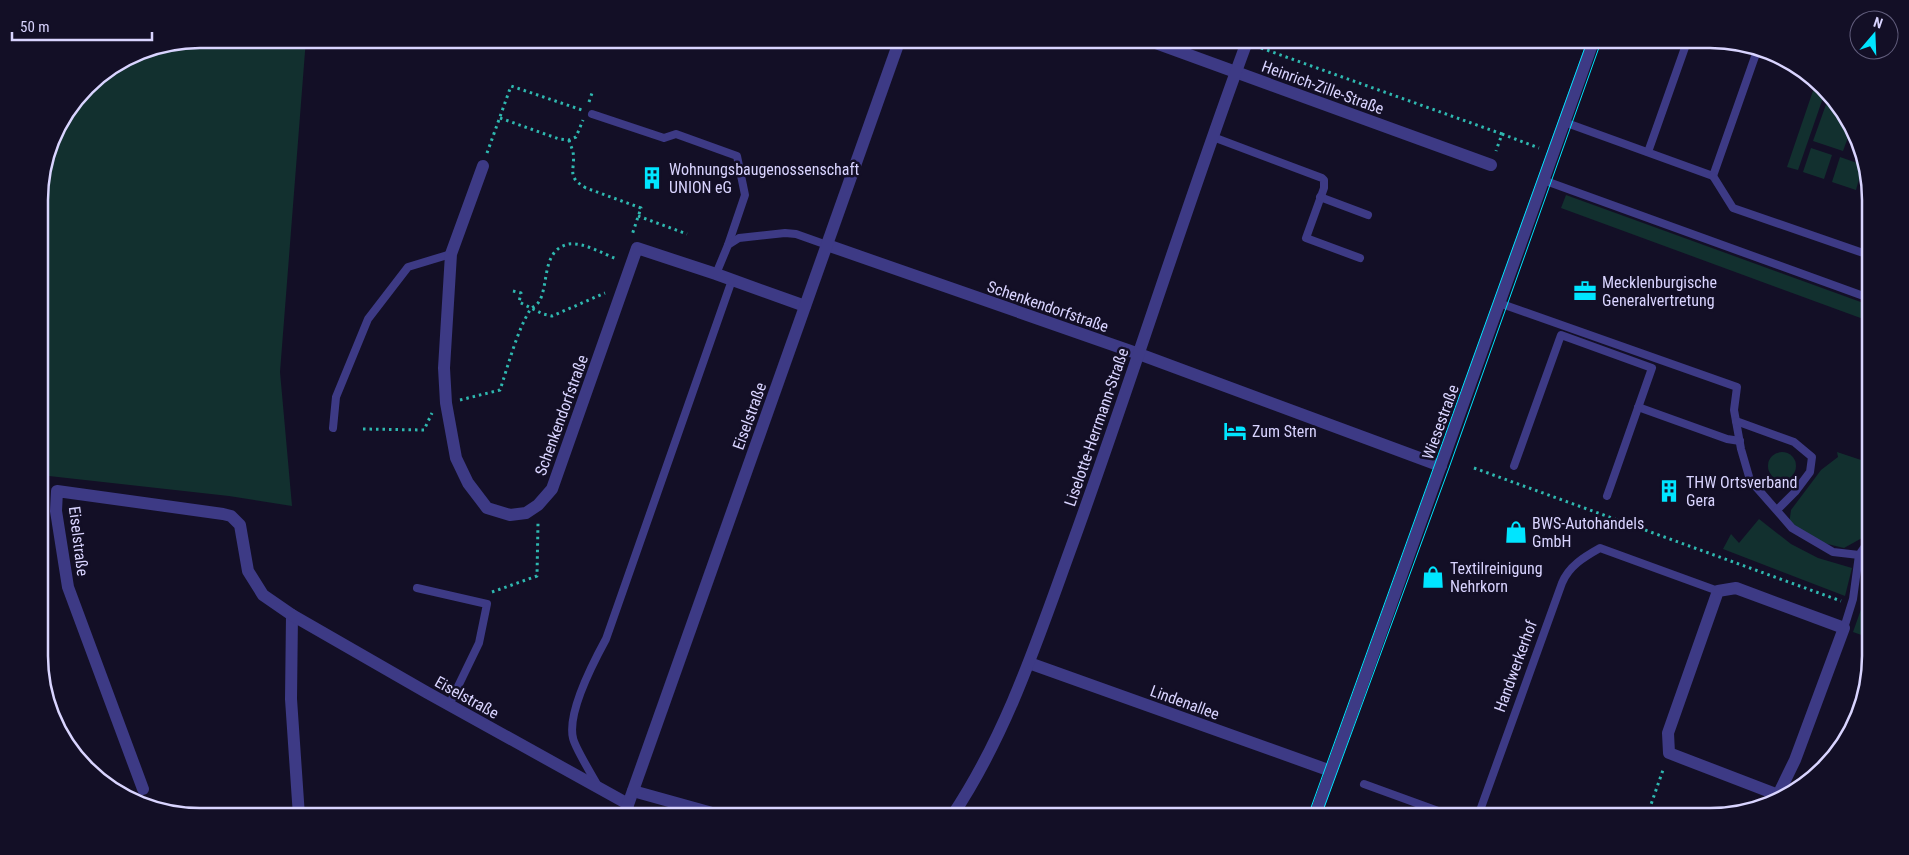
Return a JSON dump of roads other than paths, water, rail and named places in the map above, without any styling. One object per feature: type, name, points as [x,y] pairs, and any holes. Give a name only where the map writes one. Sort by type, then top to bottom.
[{"type":"street","name":"Eiselstraße","points":[[627,808],[897,48]]},
{"type":"street","name":"Heinrich-Zille-Straße","points":[[1169,48],[1491,166]]},
{"type":"street","name":"Liselotte-Herrmann-Straße","points":[[958,808],[973,785],[995,741],[1029,663],[1089,500],[1245,48]]},
{"type":"street","name":"Wiesestraße","points":[[1318,807],[1591,48]]},
{"type":"street","points":[[451,254],[483,166]]},
{"type":"street","name":"Schenkendorfstraße","points":[[827,245],[1139,354],[1441,466]]},
{"type":"street","name":"Schenkendorfstraße","points":[[451,254],[444,368],[446,403],[456,458],[468,483],[487,508],[510,515],[526,512],[538,505],[552,488],[638,248],[805,306]]},
{"type":"street","name":"Eiselstraße","points":[[144,790],[68,587],[56,511],[57,491],[231,516],[240,525],[248,571],[263,595],[292,615],[600,790],[623,808]]},
{"type":"street","name":"Handwerkerhof","points":[[1718,591],[1736,588],[1844,628]]},
{"type":"street","points":[[1718,591],[1668,733],[1669,753],[1774,793]]},
{"type":"street","points":[[292,615],[291,699],[298,808]]},
{"type":"street","points":[[1780,790],[1795,760],[1844,628]]},
{"type":"street","name":"Lindenallee","points":[[1029,663],[1331,771]]},
{"type":"street","points":[[633,791],[693,808]]},
{"type":"lane","points":[[1648,152],[1685,48]]},
{"type":"lane","points":[[1713,176],[1755,55]]},
{"type":"lane","points":[[589,112],[664,138],[676,134],[737,156],[745,195],[716,274]]},
{"type":"lane","points":[[1564,122],[1713,176],[1733,208],[1862,253]]},
{"type":"lane","points":[[1213,137],[1318,176],[1324,180],[1306,238],[1360,258]]},
{"type":"lane","points":[[1543,180],[1862,295]]},
{"type":"lane","points":[[1320,197],[1368,215]]},
{"type":"lane","name":"Schenkendorfstraße","points":[[728,245],[739,238],[785,233],[796,234],[827,245]]},
{"type":"lane","points":[[333,428],[336,397],[368,319],[408,267],[451,254]]},
{"type":"lane","points":[[600,790],[573,738],[574,712],[590,669],[606,640],[732,280]]},
{"type":"lane","points":[[1499,303],[1737,387],[1734,410],[1750,480],[1792,528],[1833,552],[1859,555]]},
{"type":"lane","points":[[1514,466],[1561,335],[1652,368],[1608,496]]},
{"type":"lane","points":[[1638,408],[1727,439],[1740,441]]},
{"type":"lane","points":[[1736,421],[1794,442],[1812,458],[1810,472],[1795,492],[1777,510]]},
{"type":"lane","name":"Handwerkerhof","points":[[1481,807],[1565,575],[1580,560],[1600,548],[1718,591]]},
{"type":"lane","points":[[1844,628],[1851,604],[1859,555],[1862,551]]},
{"type":"lane","points":[[417,588],[487,604],[479,643],[449,705]]},
{"type":"lane","points":[[1364,784],[1428,807]]},
{"type":"tram line","points":[[1311,807],[1585,48]]},
{"type":"tram line","points":[[1324,807],[1449,468],[1599,48]]},
{"type":"place","name":"Wohnungsbaugenossenschaft UNION eG","points":[[652,178]]},
{"type":"place","name":"Mecklenburgische Generalvertretung","points":[[1585,291]]},
{"type":"place","name":"Zum Stern","points":[[1235,431]]},
{"type":"place","name":"THW Ortsverband Gera","points":[[1669,491]]},
{"type":"place","name":"BWS-Autohandels GmbH","points":[[1516,532]]},
{"type":"place","name":"Textilreinigung Nehrkorn","points":[[1433,577]]}]
